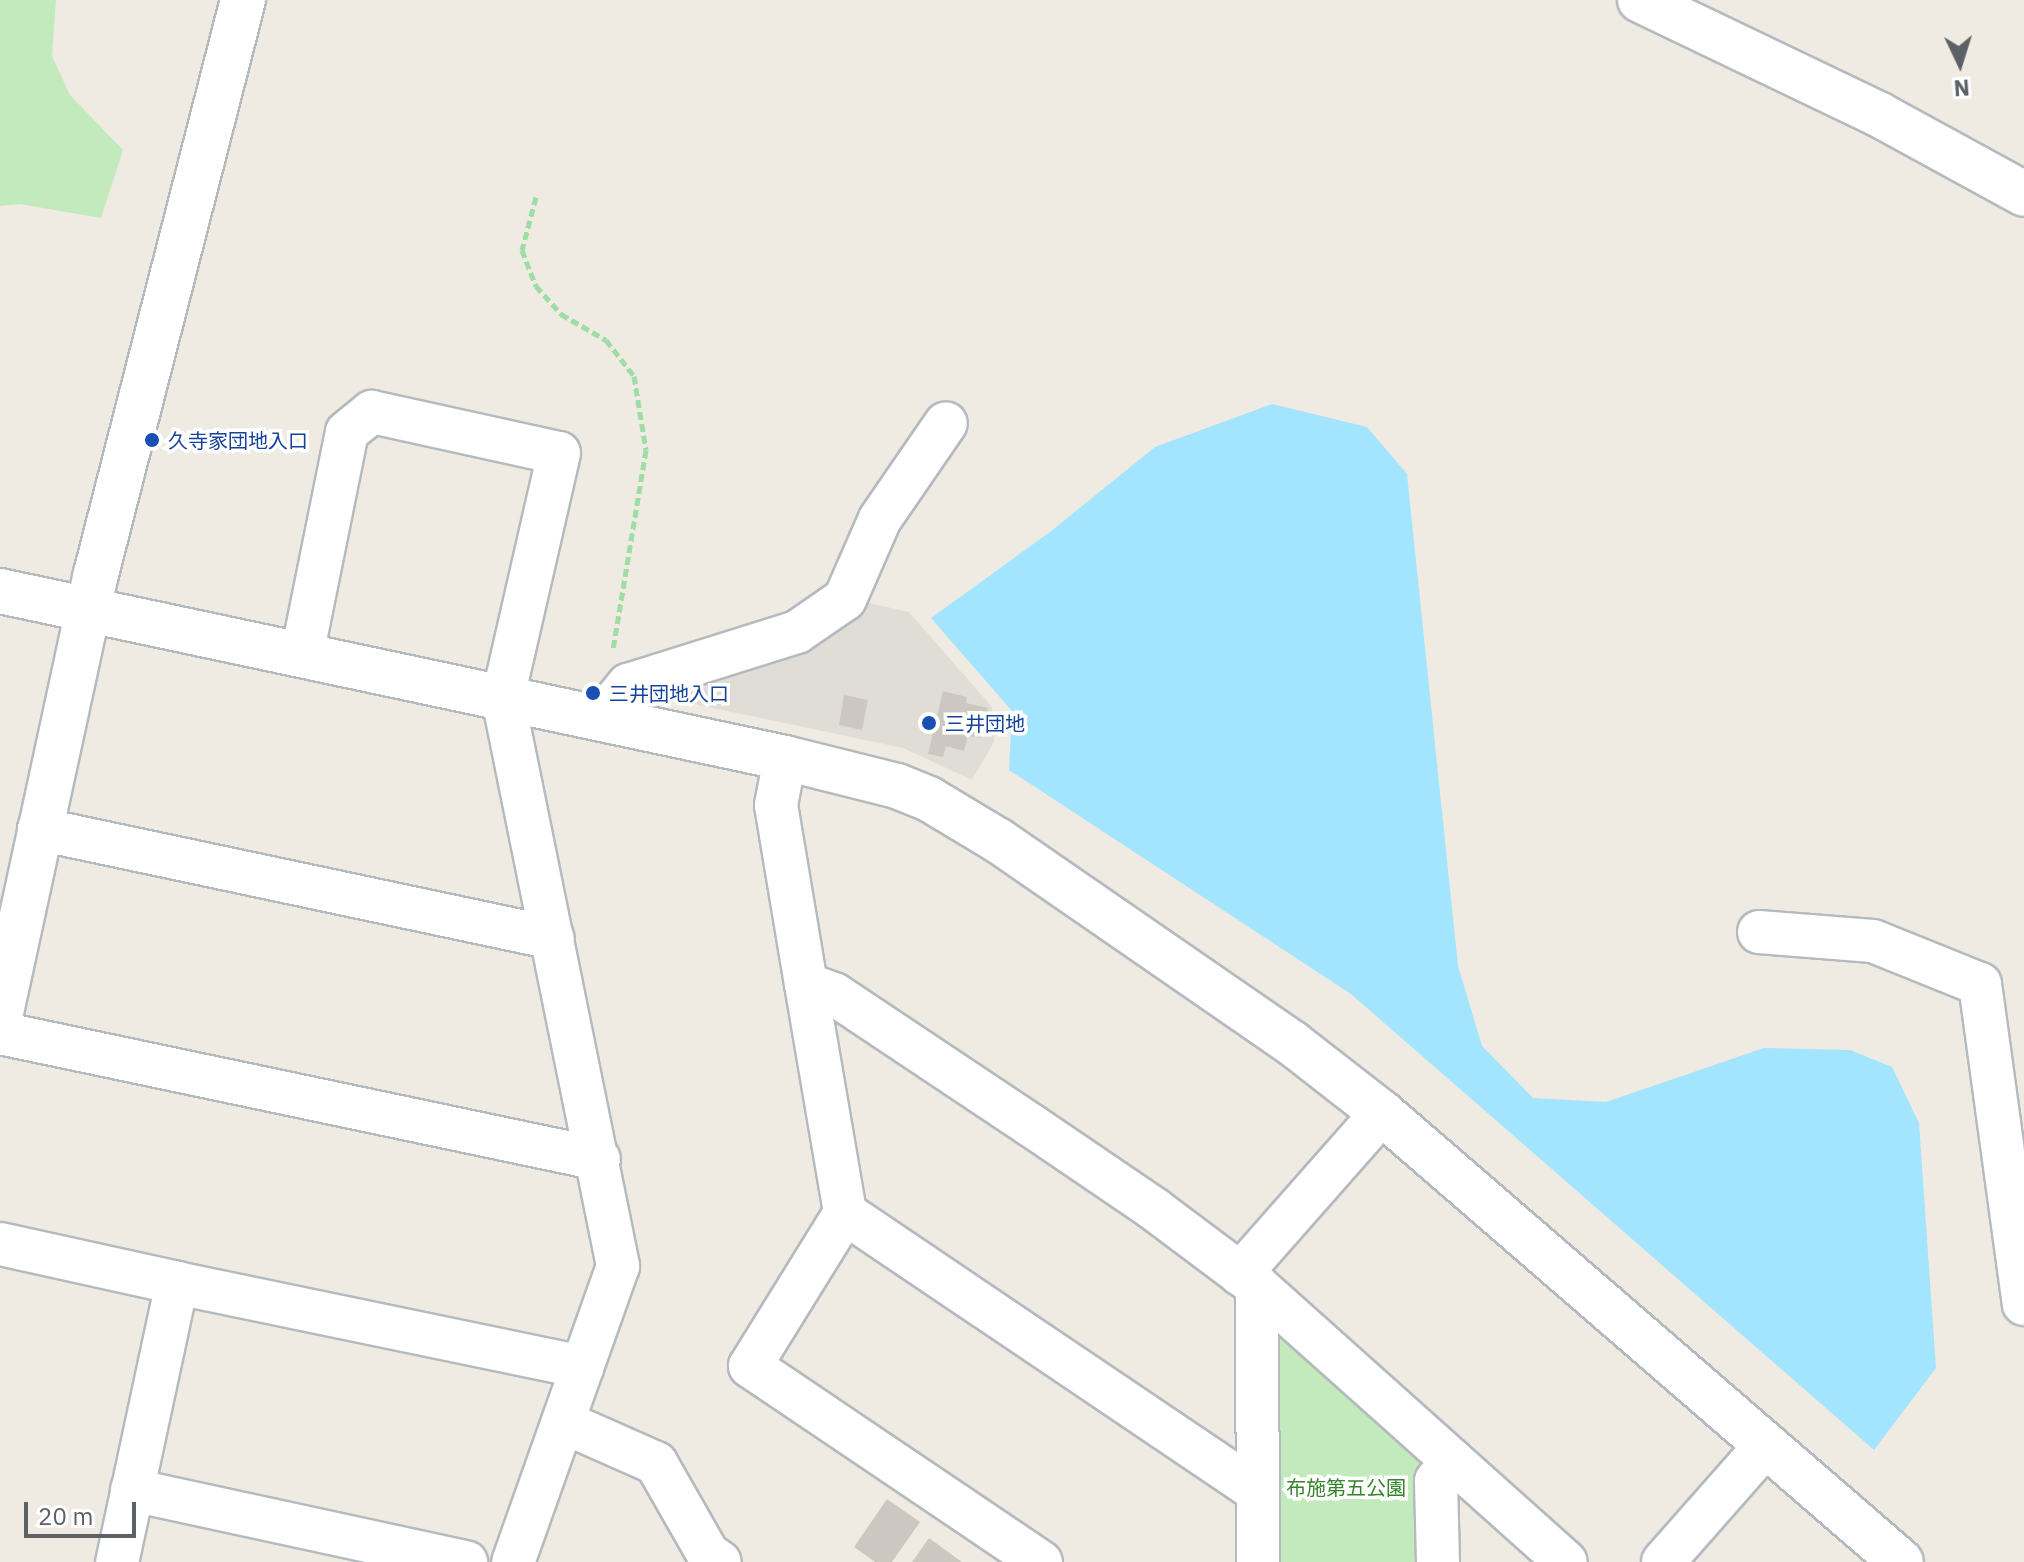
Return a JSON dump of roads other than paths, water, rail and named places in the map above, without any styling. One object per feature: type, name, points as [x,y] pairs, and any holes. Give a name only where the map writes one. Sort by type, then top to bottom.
[{"type":"street","points":[[0,1017],[88,611],[243,0]]},
{"type":"street","points":[[1640,0],[1851,101],[2024,194]]},
{"type":"street","points":[[302,655],[347,432],[372,412],[559,453],[503,698],[599,1159],[618,1266],[513,1562]]},
{"type":"street","points":[[601,718],[628,685],[797,632],[845,599],[880,519],[946,423]]},
{"type":"street","points":[[0,591],[785,758],[897,786],[959,815],[1292,1043],[1382,1113],[1901,1562]]},
{"type":"street","points":[[785,758],[776,805],[845,1213],[750,1366],[1041,1562]]},
{"type":"street","points":[[39,829],[553,938]]},
{"type":"street","points":[[1759,932],[1873,941],[1980,984],[2024,1304]]},
{"type":"street","points":[[806,984],[834,994],[1032,1126],[1154,1209],[1249,1280],[1566,1562]]},
{"type":"street","points":[[0,1033],[599,1159]]},
{"type":"street","points":[[1258,1562],[1249,1280],[1382,1113]]},
{"type":"street","points":[[845,1213],[1257,1491]]},
{"type":"street","points":[[0,1244],[582,1367]]},
{"type":"street","points":[[117,1562],[177,1283]]},
{"type":"street","points":[[563,1422],[656,1463],[708,1554],[720,1562]]},
{"type":"street","points":[[1663,1562],[1766,1445]]},
{"type":"street","points":[[1438,1562],[1436,1481],[1452,1461]]},
{"type":"street","points":[[132,1490],[466,1562]]},
{"type":"water","points":[[1272,404],[1367,427],[1407,474],[1458,966],[1482,1046],[1533,1098],[1606,1102],[1764,1048],[1850,1050],[1892,1067],[1919,1123],[1936,1368],[1874,1450],[1351,994],[1009,770],[1012,711],[931,618],[1050,532],[1155,447]]},
{"type":"place","name":"久寺家団地入口","points":[[152,440]]},
{"type":"place","name":"三井団地入口","points":[[593,693]]},
{"type":"place","name":"三井団地","points":[[929,723]]},
{"type":"park label","name":"布施第五公園","points":[[1346,1487]]}]
